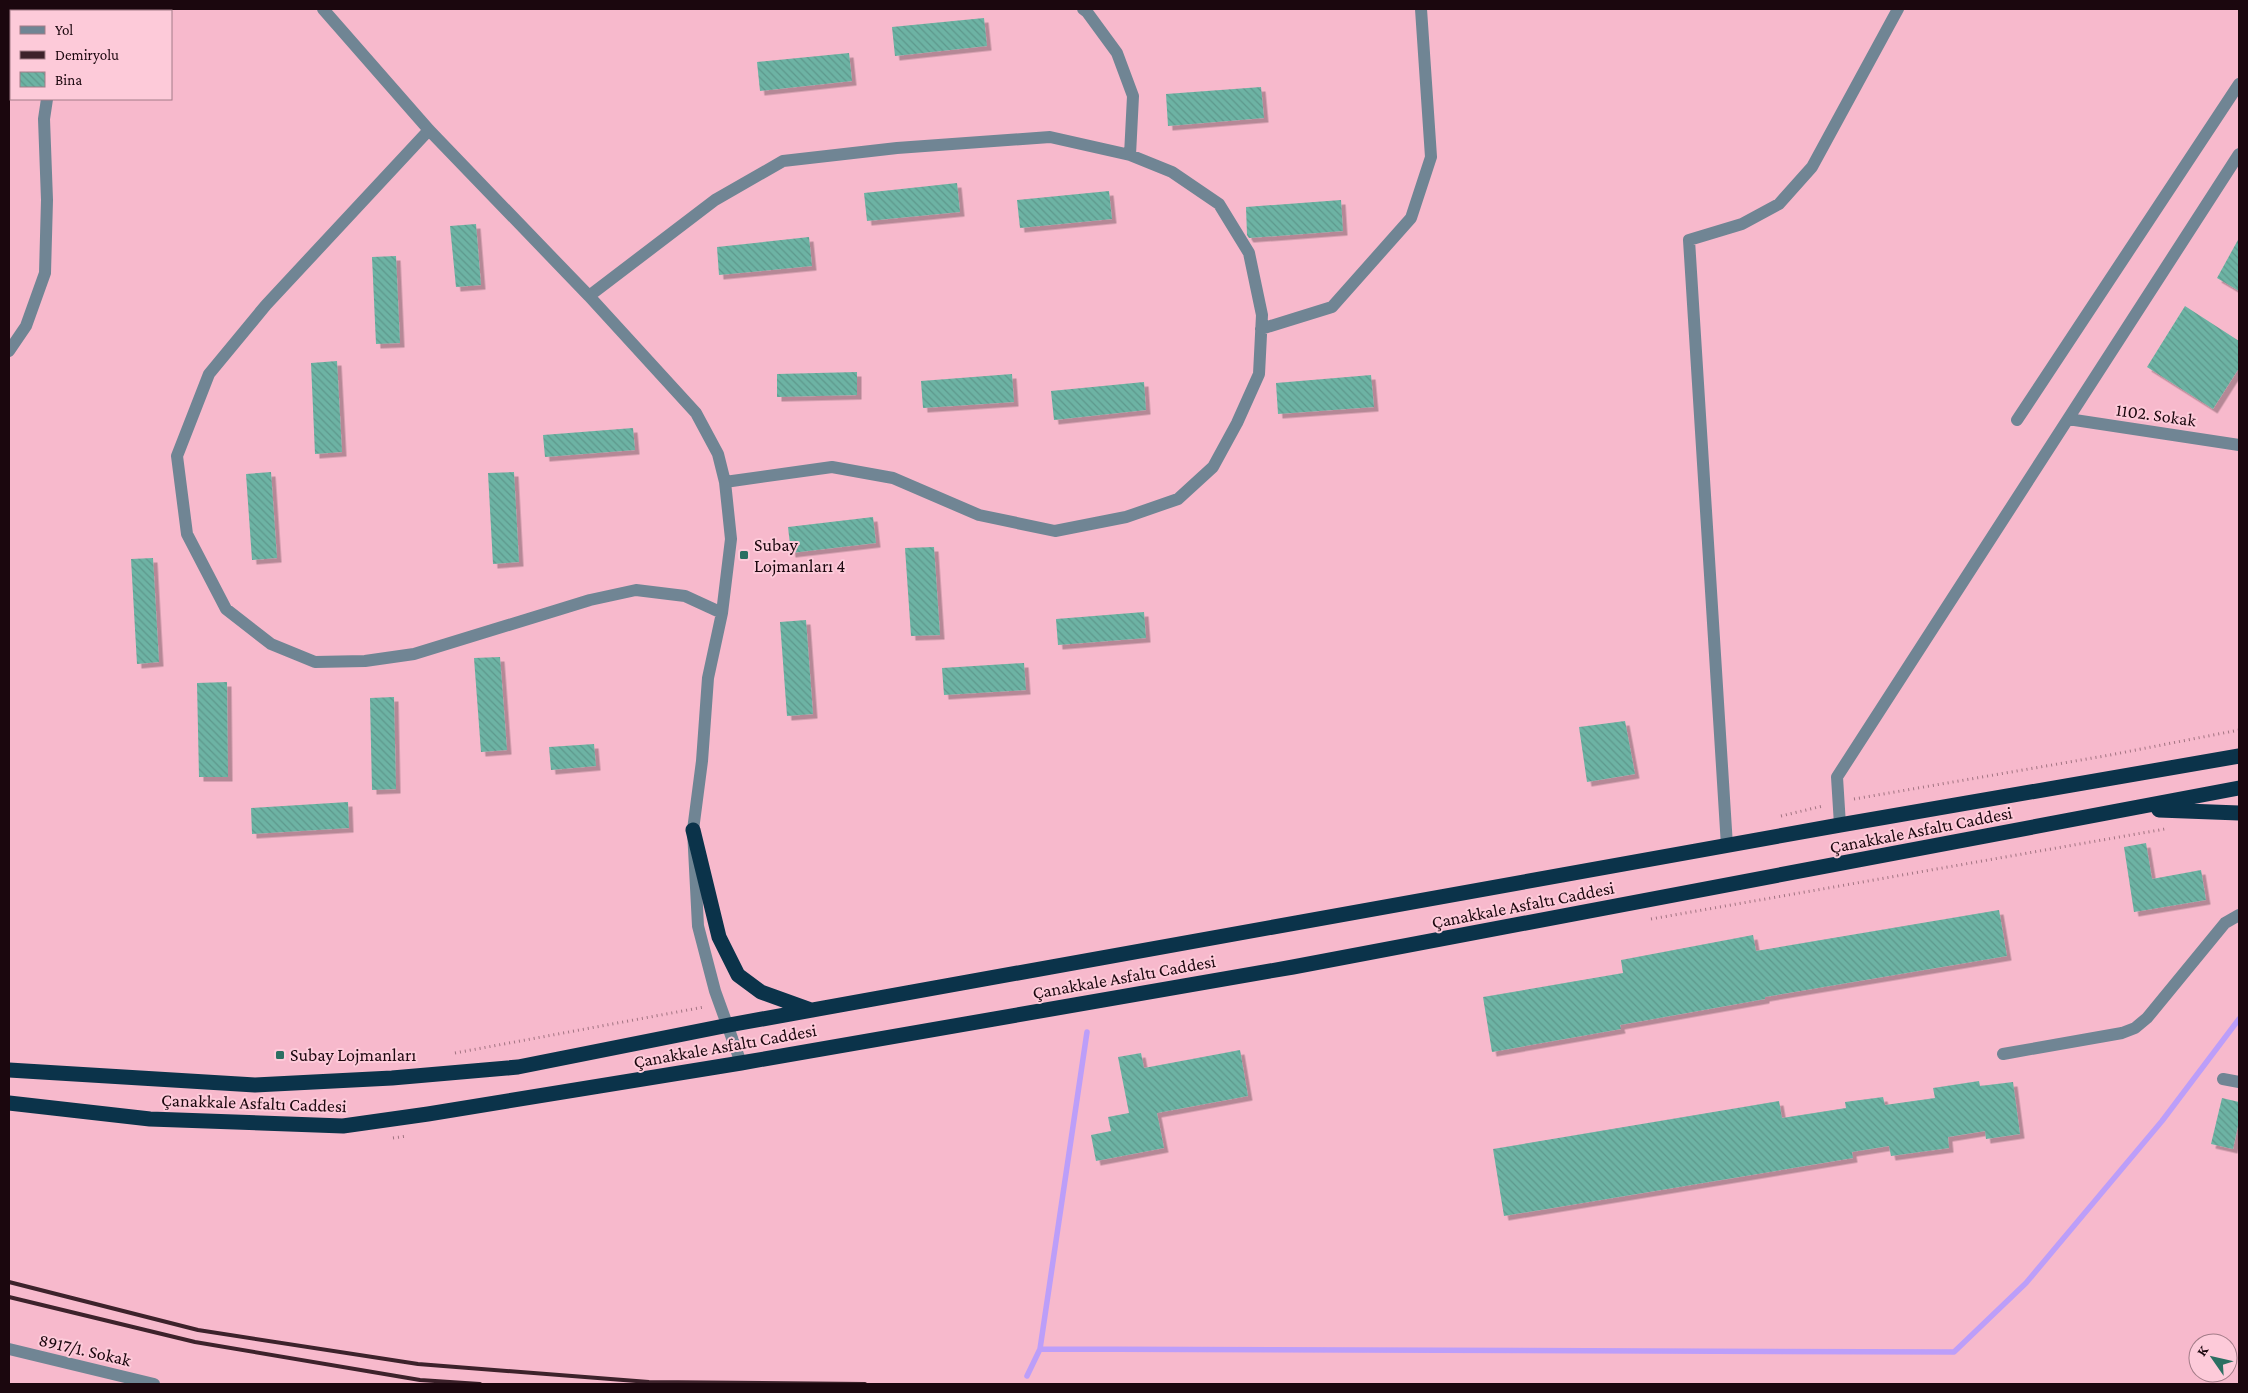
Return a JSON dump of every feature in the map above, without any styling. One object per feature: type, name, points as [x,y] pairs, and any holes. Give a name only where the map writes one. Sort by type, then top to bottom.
[{"type":"highway","name":"Çanakkale Asfaltı Caddesi","points":[[9,1070],[255,1086],[392,1078],[518,1067],[812,1010],[1840,825],[2239,756]]},
{"type":"highway","name":"Çanakkale Asfaltı Caddesi","points":[[9,1103],[150,1119],[343,1126],[742,1063],[1293,967],[2239,788]]},
{"type":"highway","points":[[2133,809],[2239,813]]},
{"type":"highway","points":[[693,830],[719,937],[738,975],[761,992],[812,1010]]},
{"type":"street","points":[[323,9],[430,130],[589,296],[696,412],[718,454],[725,482],[731,539],[722,613],[708,678],[702,761],[693,830],[698,926],[715,991],[742,1063]]},
{"type":"street","points":[[1083,9],[1117,53],[1133,96],[1130,155]]},
{"type":"street","points":[[1262,329],[1332,307],[1411,218],[1432,158],[1421,9]]},
{"type":"street","points":[[1727,846],[1689,240],[1742,224],[1779,204],[1812,166],[1898,9]]},
{"type":"street","points":[[2017,420],[2239,84]]},
{"type":"street","points":[[9,351],[26,326],[45,273],[48,200],[44,119],[47,100]]},
{"type":"street","points":[[430,130],[266,305],[209,374],[177,456],[187,534],[226,609],[271,644],[315,662],[365,660],[414,654],[590,600],[636,590],[685,596],[722,613]]},
{"type":"street","points":[[589,296],[715,200],[783,161],[897,148],[1050,137],[1130,155],[1172,172],[1219,204],[1249,253],[1262,315],[1259,374],[1237,423],[1213,467],[1178,499],[1126,517],[1055,531],[979,515],[893,478],[832,467],[725,482]]},
{"type":"street","points":[[1840,825],[1837,803],[1837,777],[2239,154]]},
{"type":"street","name":"1102. Sokak","points":[[2068,420],[2239,445]]},
{"type":"street","points":[[2003,1054],[2122,1033],[2135,1028],[2147,1018],[2225,923],[2239,915]]},
{"type":"street","points":[[2223,1078],[2239,1082]]},
{"type":"street","name":"8917/1. Sokak","points":[[9,1349],[154,1384]]},
{"type":"path","points":[[1772,818],[1874,794],[2110,755],[2239,730]]},
{"type":"path","points":[[450,1054],[721,1004]]},
{"type":"building","points":[[984,18],[987,46],[895,56],[892,27]]},
{"type":"building","points":[[849,53],[852,81],[760,91],[757,62]]},
{"type":"building","points":[[1261,87],[1264,118],[1168,126],[1166,94]]},
{"type":"building","points":[[957,183],[960,212],[867,221],[864,193]]},
{"type":"building","points":[[1109,191],[1112,219],[1020,228],[1017,200]]},
{"type":"building","points":[[1341,200],[1343,231],[1249,238],[1247,235],[1246,207]]},
{"type":"building","points":[[476,224],[481,285],[456,287],[450,226]]},
{"type":"building","points":[[809,237],[812,266],[719,275],[717,247]]},
{"type":"building","points":[[2239,238],[2239,291],[2217,278]]},
{"type":"building","points":[[396,256],[400,343],[376,344],[372,257]]},
{"type":"building","points":[[2185,306],[2239,341],[2239,368],[2213,409],[2147,367]]},
{"type":"building","points":[[337,361],[342,452],[315,454],[311,363]]},
{"type":"building","points":[[857,372],[857,395],[777,397],[777,374]]},
{"type":"building","points":[[1012,374],[1014,402],[923,408],[921,381]]},
{"type":"building","points":[[1371,375],[1374,407],[1278,414],[1276,383]]},
{"type":"building","points":[[1144,382],[1146,410],[1054,420],[1051,391]]},
{"type":"building","points":[[633,428],[635,450],[545,457],[543,435]]},
{"type":"building","points":[[271,472],[277,558],[252,560],[246,474]]},
{"type":"building","points":[[514,472],[519,562],[493,564],[488,473]]},
{"type":"building","points":[[873,517],[876,543],[791,553],[788,527]]},
{"type":"building","points":[[934,547],[940,635],[911,636],[905,548]]},
{"type":"building","points":[[153,558],[159,662],[137,664],[131,559]]},
{"type":"building","points":[[1144,612],[1146,638],[1058,645],[1056,619]]},
{"type":"building","points":[[806,620],[813,714],[787,716],[780,622]]},
{"type":"building","points":[[500,657],[507,750],[481,752],[474,658]]},
{"type":"building","points":[[1024,663],[1026,690],[944,695],[942,668]]},
{"type":"building","points":[[227,682],[228,777],[199,777],[197,683]]},
{"type":"building","points":[[394,697],[396,789],[372,790],[370,698]]},
{"type":"building","points":[[1625,721],[1635,774],[1587,782],[1579,727]]},
{"type":"building","points":[[594,744],[596,766],[551,770],[549,747]]},
{"type":"building","points":[[348,802],[349,828],[252,834],[251,808]]},
{"type":"building","points":[[2146,843],[2152,879],[2201,870],[2206,900],[2134,912],[2124,847]]},
{"type":"building","points":[[1999,910],[2007,956],[1765,997],[1765,999],[1620,1025],[1621,1029],[1492,1052],[1483,997],[1623,973],[1621,960],[1753,935],[1756,951]]},
{"type":"building","points":[[1240,1050],[1248,1096],[1157,1113],[1164,1148],[1096,1161],[1091,1135],[1111,1131],[1108,1117],[1129,1113],[1118,1057],[1141,1053],[1144,1068]]},
{"type":"building","points":[[1979,1081],[1980,1086],[2013,1082],[2020,1134],[1986,1139],[1985,1131],[1948,1137],[1949,1148],[1891,1156],[1889,1146],[1852,1152],[1853,1158],[1504,1216],[1493,1149],[1779,1101],[1782,1118],[1846,1108],[1845,1102],[1883,1097],[1885,1105],[1935,1098],[1933,1088]]},
{"type":"building","points":[[2222,1098],[2239,1102],[2239,1121],[2233,1149],[2211,1144]]},
{"type":"waterway","points":[[1027,1376],[1040,1349],[1954,1352],[2026,1283],[2162,1121],[2239,1019]]},
{"type":"waterway","points":[[1040,1349],[1087,1032]]},
{"type":"railway","points":[[9,1282],[198,1330],[418,1364],[649,1382],[865,1384]]},
{"type":"railway","points":[[9,1297],[195,1342],[420,1380],[480,1384]]},
{"type":"place","name":"Subay Lojmanları 4","points":[[744,555]]},
{"type":"place","name":"Subay Lojmanları","points":[[280,1055]]}]
